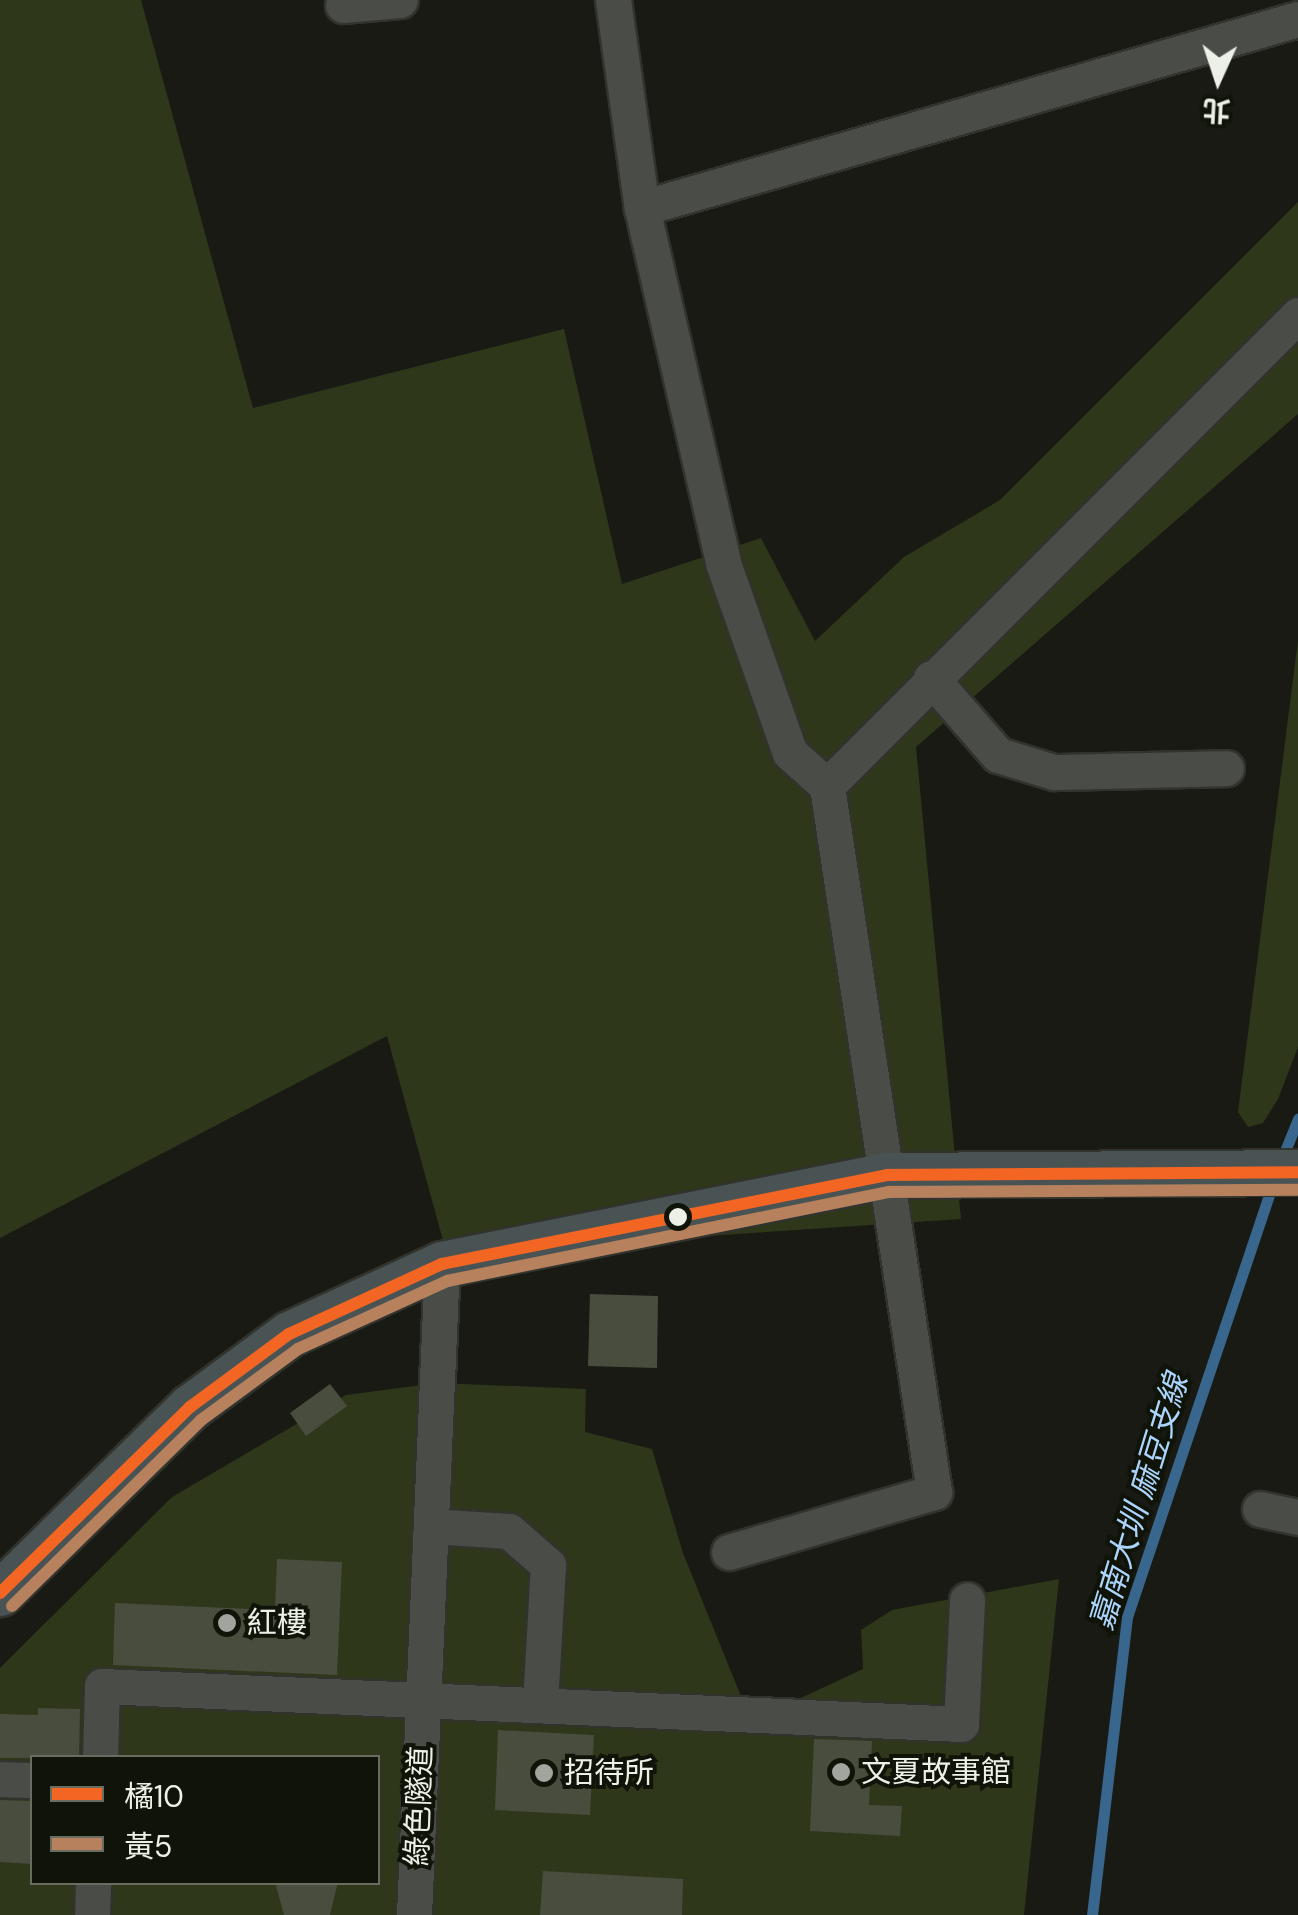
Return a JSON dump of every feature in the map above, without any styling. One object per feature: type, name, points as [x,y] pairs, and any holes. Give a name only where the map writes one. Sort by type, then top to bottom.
[{"type":"main road","points":[[0,1593],[190,1407],[290,1334],[442,1264],[886,1175],[1196,1168],[1298,1172]]},
{"type":"street","points":[[343,6],[400,0]]},
{"type":"street","points":[[613,0],[642,208],[747,650],[790,753],[826,786],[934,1492],[728,1552]]},
{"type":"street","points":[[642,208],[1298,19]]},
{"type":"street","points":[[826,786],[1298,314]]},
{"type":"street","points":[[931,678],[998,755],[1035,767],[1112,776],[1226,768]]},
{"type":"street","name":"綠色隧道","points":[[414,1915],[442,1264]]},
{"type":"street","points":[[1260,1509],[1298,1517]]},
{"type":"street","points":[[431,1526],[509,1532],[548,1566],[540,1704]]},
{"type":"street","points":[[100,1755],[102,1686],[424,1697],[960,1724],[966,1600]]},
{"type":"street","points":[[0,1778],[30,1780]]},
{"type":"street","points":[[92,1915],[94,1885]]},
{"type":"green space","points":[[0,0],[141,0],[253,408],[564,329],[622,584],[761,538],[815,641],[904,557],[1000,500],[1298,202],[1298,414],[916,747],[961,1219],[633,1241],[456,1288],[387,1036],[0,1238]]},
{"type":"green space","points":[[1298,640],[1298,1047],[1278,1099],[1263,1123],[1248,1127],[1238,1112]]},
{"type":"green space","points":[[437,1383],[586,1389],[585,1432],[652,1449],[683,1553],[751,1721],[863,1669],[861,1630],[892,1610],[1059,1579],[1024,1915],[0,1915],[0,1668],[172,1497],[346,1395]]},
{"type":"building","points":[[590,1294],[658,1296],[657,1368],[588,1366]]},
{"type":"building","points":[[330,1384],[347,1406],[306,1436],[290,1413]]},
{"type":"building","name":"紅樓","points":[[277,1559],[342,1562],[337,1675],[113,1665],[115,1603],[275,1610]]},
{"type":"building","points":[[38,1708],[80,1709],[79,1755],[0,1758],[0,1714],[38,1715]]},
{"type":"building","name":"招待所","points":[[498,1730],[594,1735],[590,1815],[495,1810]]},
{"type":"building","name":"文夏故事館","points":[[814,1739],[872,1741],[869,1805],[902,1806],[900,1836],[810,1831]]},
{"type":"building","points":[[0,1800],[30,1801],[30,1864],[0,1862]]},
{"type":"building","points":[[543,1871],[683,1879],[682,1915],[540,1915]]},
{"type":"building","points":[[276,1885],[337,1885],[330,1915],[284,1915]]},
{"type":"waterway","name":"嘉南大圳 麻豆支線","points":[[1280,1163],[1298,1119]]},
{"type":"waterway","name":"嘉南大圳 麻豆支線","points":[[1092,1915],[1127,1617],[1274,1180]]},
{"type":"transit line","name":"橘10","points":[[0,1593],[190,1407],[289,1334],[442,1264],[887,1175],[1298,1172]]},
{"type":"transit line","name":"黃5","points":[[12,1606],[201,1420],[298,1349],[447,1281],[889,1192],[1298,1190]]},
{"type":"place","name":"紅樓","points":[[227,1623]]},
{"type":"place","name":"文夏故事館","points":[[841,1772]]},
{"type":"place","name":"招待所","points":[[544,1773]]}]
